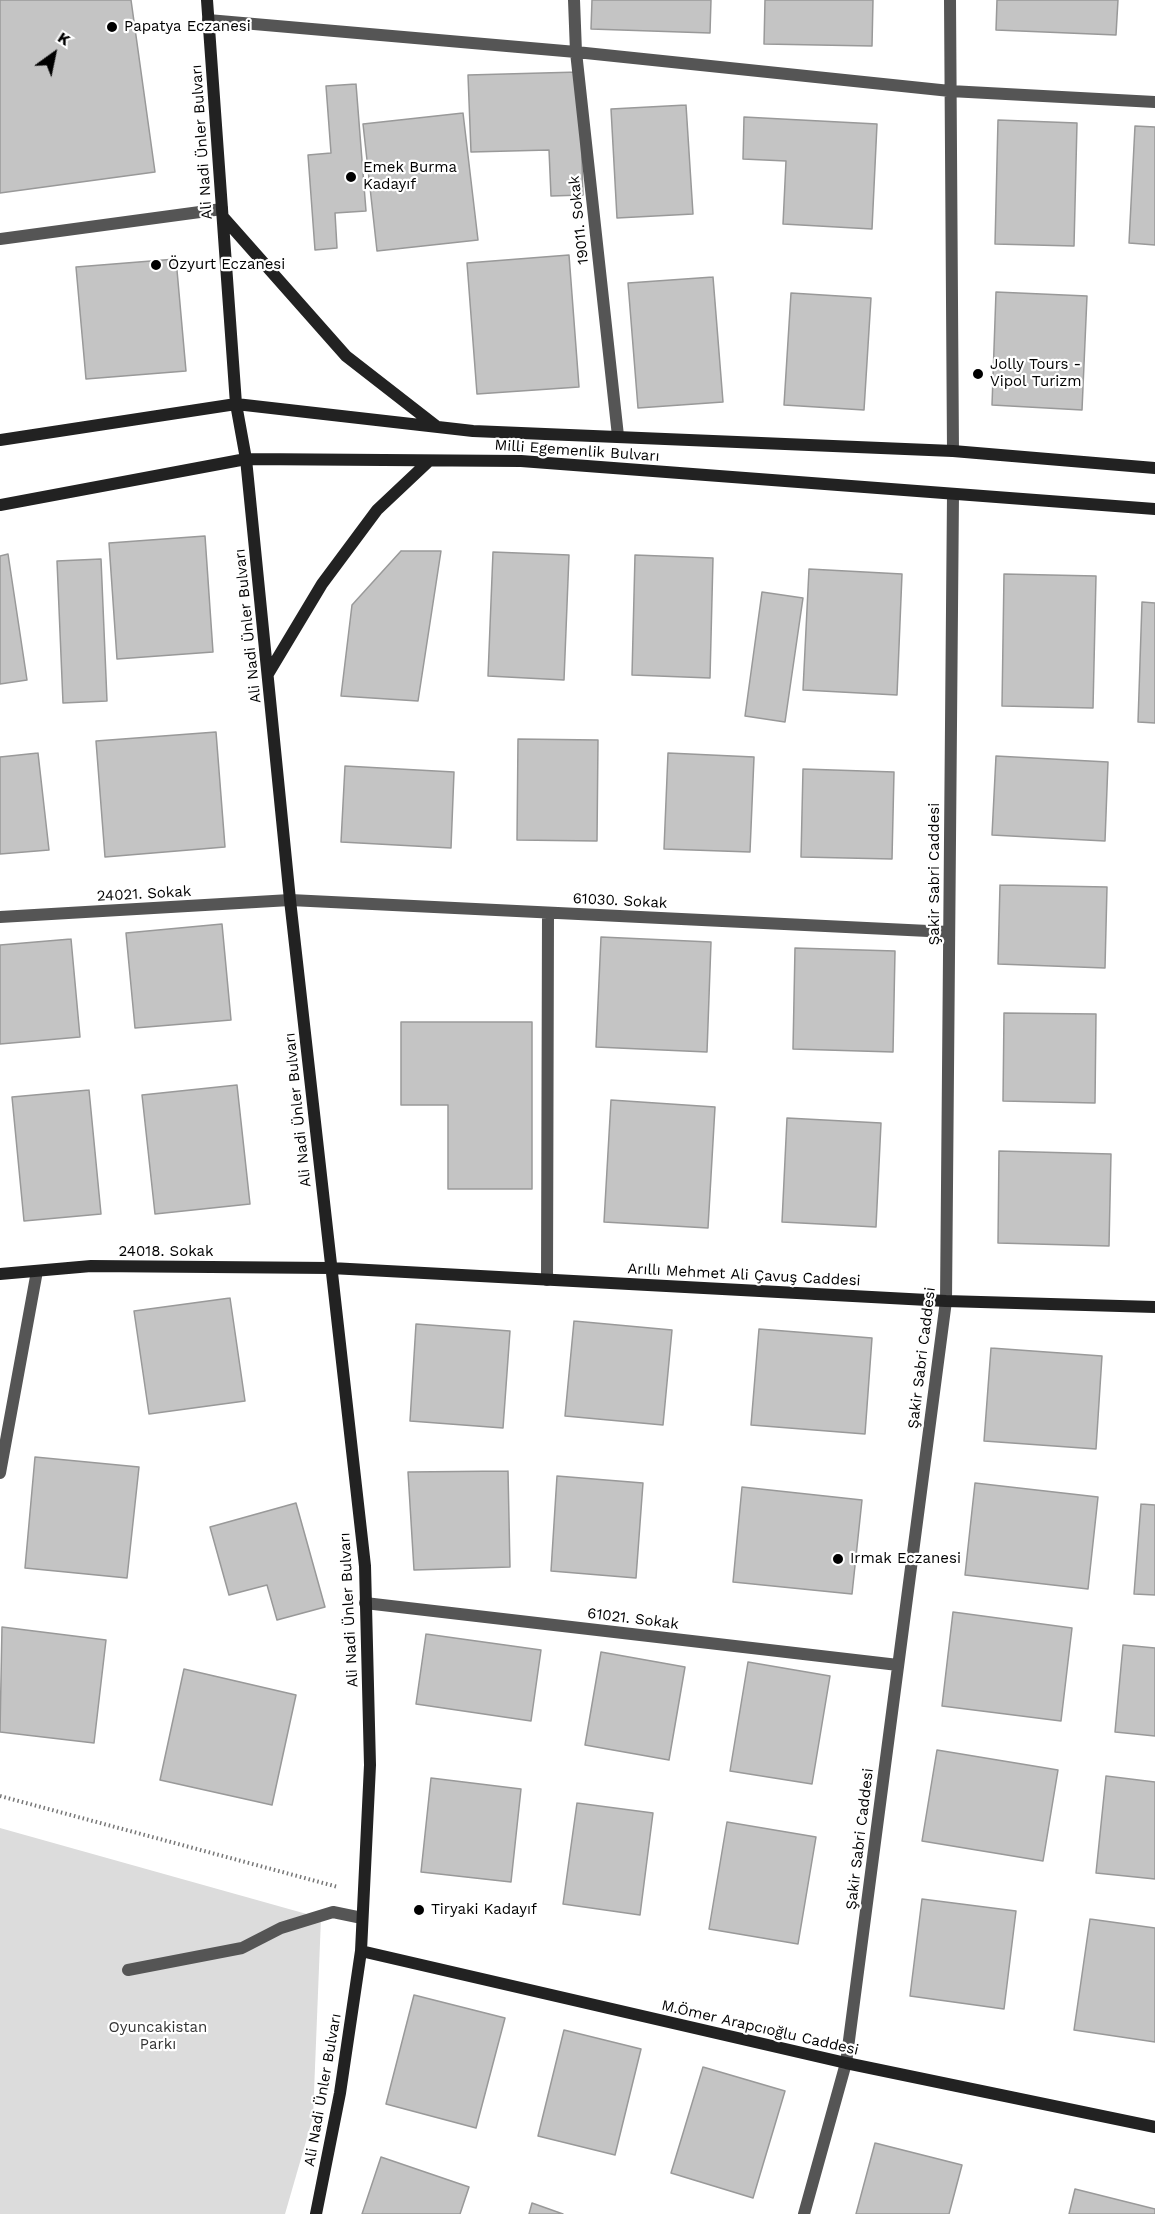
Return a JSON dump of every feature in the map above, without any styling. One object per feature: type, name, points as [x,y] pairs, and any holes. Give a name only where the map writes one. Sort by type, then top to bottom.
[{"type":"street","name":"Ali Nadi Ünler Bulvarı","points":[[207,0],[236,404],[246,459],[290,900],[364,1566],[370,1765],[361,1951],[340,2093],[316,2214]]},
{"type":"street","name":"19011. Sokak","points":[[574,0],[576,52],[618,436]]},
{"type":"street","points":[[950,0],[952,451]]},
{"type":"street","points":[[208,20],[576,52],[950,91],[1155,102]]},
{"type":"street","points":[[0,239],[222,213],[346,356],[437,427]]},
{"type":"street","name":"Milli Egemenlik Bulvarı","points":[[0,440],[236,404],[472,431],[952,451],[1155,468]]},
{"type":"street","name":"Milli Egemenlik Bulvarı","points":[[0,505],[246,459],[521,461],[1155,508]]},
{"type":"street","points":[[268,674],[322,584],[377,510],[429,460]]},
{"type":"street","name":"Şakir Sabri Caddesi","points":[[804,2214],[846,2063],[946,1301],[953,494]]},
{"type":"street","name":"61030. Sokak","points":[[290,900],[949,932]]},
{"type":"street","name":"24021. Sokak","points":[[0,917],[290,900]]},
{"type":"street","points":[[548,913],[548,1280]]},
{"type":"street","name":"24018. Sokak","points":[[0,1274],[92,1266],[331,1268]]},
{"type":"street","name":"Arıllı Mehmet Ali Çavuş Caddesi","points":[[331,1268],[946,1301],[1155,1307]]},
{"type":"street","points":[[0,1473],[36,1271]]},
{"type":"street","name":"61021. Sokak","points":[[365,1604],[898,1665]]},
{"type":"street","points":[[128,1970],[242,1948],[281,1928],[333,1912],[362,1918]]},
{"type":"street","name":"M.Ömer Arapcıoğlu Caddesi","points":[[361,1951],[846,2063],[1155,2127]]},
{"type":"path","points":[[0,1796],[363,1893]]},
{"type":"green space","name":"Oyuncakistan Parkı","points":[[0,1828],[321,1918],[313,2117],[285,2214],[0,2214]]},
{"type":"building","points":[[0,0],[131,0],[155,172],[0,193]]},
{"type":"building","points":[[592,0],[711,0],[710,33],[591,29]]},
{"type":"building","points":[[765,0],[873,0],[872,46],[764,44]]},
{"type":"building","points":[[997,0],[1118,0],[1116,35],[996,30]]},
{"type":"building","points":[[579,72],[583,195],[551,196],[549,150],[471,152],[468,75]]},
{"type":"building","points":[[356,84],[366,211],[335,213],[337,248],[315,250],[308,155],[331,153],[326,86]]},
{"type":"building","points":[[686,105],[693,214],[617,218],[611,109]]},
{"type":"building","points":[[463,113],[478,240],[377,251],[363,124]]},
{"type":"building","points":[[744,117],[877,124],[872,229],[783,224],[786,161],[743,159]]},
{"type":"building","points":[[998,120],[1077,123],[1074,246],[995,244]]},
{"type":"building","points":[[1135,126],[1155,127],[1155,245],[1129,243]]},
{"type":"building","points":[[569,255],[579,387],[477,394],[467,263]]},
{"type":"building","points":[[176,259],[186,371],[86,379],[76,267]]},
{"type":"building","points":[[713,277],[723,402],[638,408],[628,283]]},
{"type":"building","points":[[996,292],[1087,296],[1082,410],[992,405]]},
{"type":"building","points":[[791,293],[871,298],[864,410],[784,405]]},
{"type":"building","points":[[205,536],[213,652],[117,659],[109,543]]},
{"type":"building","points":[[401,551],[441,551],[418,701],[341,696],[352,605]]},
{"type":"building","points":[[493,552],[569,555],[564,680],[488,676]]},
{"type":"building","points":[[8,554],[27,680],[0,684],[0,556]]},
{"type":"building","points":[[635,555],[713,558],[710,678],[632,675]]},
{"type":"building","points":[[101,559],[107,701],[63,703],[57,561]]},
{"type":"building","points":[[809,569],[902,574],[897,695],[803,690]]},
{"type":"building","points":[[1004,574],[1096,576],[1093,708],[1002,706]]},
{"type":"building","points":[[762,592],[803,598],[785,722],[745,716]]},
{"type":"building","points":[[1142,602],[1155,603],[1155,723],[1138,722]]},
{"type":"building","points":[[216,732],[225,847],[105,857],[96,741]]},
{"type":"building","points":[[518,739],[598,740],[597,841],[517,840]]},
{"type":"building","points":[[38,753],[49,850],[0,854],[0,757]]},
{"type":"building","points":[[668,753],[754,757],[750,852],[664,849]]},
{"type":"building","points":[[996,756],[1108,762],[1105,841],[992,835]]},
{"type":"building","points":[[345,766],[454,772],[451,848],[341,842]]},
{"type":"building","points":[[803,769],[894,772],[892,859],[801,857]]},
{"type":"building","points":[[1000,885],[1107,887],[1105,968],[998,964]]},
{"type":"building","points":[[222,924],[231,1020],[135,1028],[126,933]]},
{"type":"building","points":[[601,937],[711,942],[707,1052],[596,1047]]},
{"type":"building","points":[[71,939],[80,1037],[0,1044],[0,945]]},
{"type":"building","points":[[795,948],[895,951],[893,1052],[793,1049]]},
{"type":"building","points":[[1004,1013],[1096,1014],[1095,1103],[1003,1101]]},
{"type":"building","points":[[401,1022],[532,1022],[532,1189],[448,1189],[448,1105],[401,1105]]},
{"type":"building","points":[[237,1085],[250,1204],[155,1214],[142,1095]]},
{"type":"building","points":[[89,1090],[101,1214],[24,1221],[12,1097]]},
{"type":"building","points":[[611,1100],[715,1107],[708,1228],[604,1222]]},
{"type":"building","points":[[787,1118],[881,1123],[876,1227],[782,1222]]},
{"type":"building","points":[[999,1151],[1111,1154],[1109,1246],[998,1243]]},
{"type":"building","points":[[230,1298],[245,1401],[149,1414],[134,1311]]},
{"type":"building","points":[[574,1321],[672,1330],[663,1425],[565,1416]]},
{"type":"building","points":[[416,1324],[510,1331],[503,1428],[410,1421]]},
{"type":"building","points":[[759,1329],[872,1338],[865,1434],[751,1425]]},
{"type":"building","points":[[991,1348],[1102,1356],[1096,1449],[984,1441]]},
{"type":"building","points":[[35,1457],[139,1467],[127,1578],[25,1568]]},
{"type":"building","points":[[508,1471],[510,1567],[414,1570],[408,1472]]},
{"type":"building","points":[[557,1476],[643,1483],[636,1578],[551,1571]]},
{"type":"building","points":[[975,1483],[1098,1497],[1088,1589],[965,1575]]},
{"type":"building","points":[[742,1487],[862,1500],[852,1594],[733,1582]]},
{"type":"building","points":[[296,1503],[325,1607],[277,1620],[267,1585],[229,1595],[210,1527]]},
{"type":"building","points":[[1141,1504],[1155,1505],[1155,1595],[1134,1594]]},
{"type":"building","points":[[953,1612],[1072,1628],[1061,1721],[942,1706]]},
{"type":"building","points":[[2,1627],[106,1640],[94,1743],[0,1732]]},
{"type":"building","points":[[426,1634],[541,1650],[531,1721],[416,1704]]},
{"type":"building","points":[[1123,1645],[1155,1648],[1155,1736],[1115,1732]]},
{"type":"building","points":[[601,1652],[685,1667],[669,1760],[585,1745]]},
{"type":"building","points":[[748,1662],[830,1676],[812,1784],[730,1771]]},
{"type":"building","points":[[184,1669],[296,1695],[272,1805],[160,1780]]},
{"type":"building","points":[[937,1750],[1058,1770],[1043,1861],[922,1841]]},
{"type":"building","points":[[1106,1776],[1155,1782],[1155,1879],[1096,1873]]},
{"type":"building","points":[[431,1778],[521,1789],[511,1882],[421,1872]]},
{"type":"building","points":[[577,1803],[653,1813],[640,1915],[563,1904]]},
{"type":"building","points":[[727,1822],[816,1837],[798,1944],[709,1929]]},
{"type":"building","points":[[922,1899],[1016,1911],[1004,2009],[910,1996]]},
{"type":"building","points":[[1090,1919],[1155,1928],[1155,2042],[1074,2030]]},
{"type":"building","points":[[414,1995],[505,2018],[476,2128],[386,2104]]},
{"type":"building","points":[[564,2030],[641,2049],[615,2155],[538,2136]]},
{"type":"building","points":[[703,2067],[785,2091],[753,2198],[671,2173]]},
{"type":"building","points":[[875,2143],[962,2165],[949,2214],[856,2214]]},
{"type":"building","points":[[381,2157],[469,2187],[460,2214],[362,2214]]},
{"type":"building","points":[[1075,2189],[1155,2209],[1155,2214],[1069,2214]]},
{"type":"building","points":[[532,2203],[563,2214],[529,2214]]},
{"type":"place","name":"Papatya Eczanesi","points":[[112,27]]},
{"type":"place","name":"Emek Burma Kadayıf","points":[[351,177]]},
{"type":"place","name":"Özyurt Eczanesi","points":[[156,265]]},
{"type":"place","name":"Jolly Tours - Vipol Turizm","points":[[978,374]]},
{"type":"place","name":"Irmak Eczanesi","points":[[838,1559]]},
{"type":"place","name":"Tiryaki Kadayıf","points":[[419,1910]]}]
